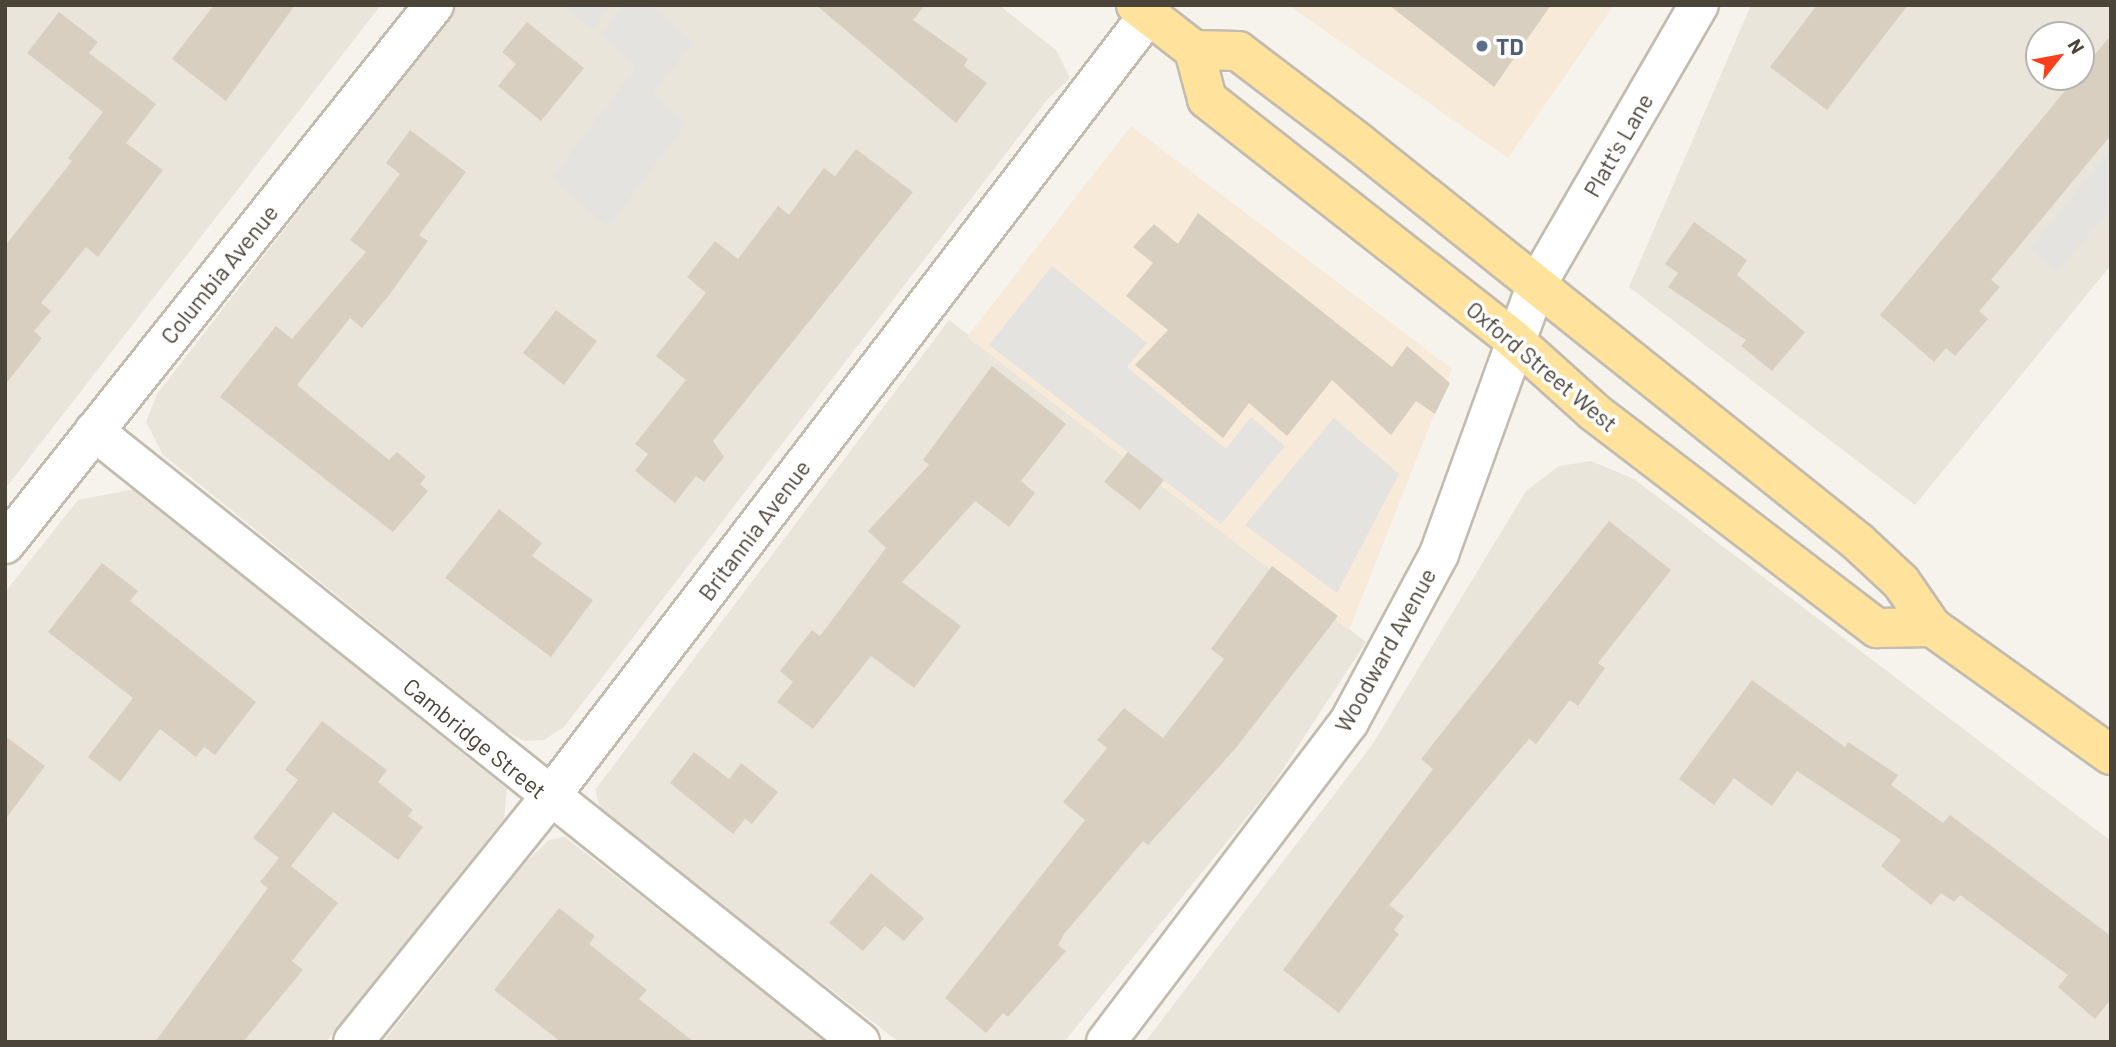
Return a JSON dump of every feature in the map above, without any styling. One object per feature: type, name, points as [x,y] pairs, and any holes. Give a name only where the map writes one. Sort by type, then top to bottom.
[{"type":"main road","points":[[1143,10],[1194,50],[1238,51],[1537,284],[1857,541],[1901,582],[1932,626],[2111,755]]},
{"type":"main road","name":"Oxford Street West","points":[[1194,50],[1207,99],[1513,339],[1594,411],[1877,628],[1932,626]]},
{"type":"street","name":"Columbia Avenue","points":[[5,544],[434,5]]},
{"type":"street","name":"Platt's Lane","points":[[1537,284],[1699,5]]},
{"type":"street","name":"Britannia Avenue","points":[[353,1042],[549,798],[1143,10]]},
{"type":"street","name":"Woodward Avenue","points":[[1106,1042],[1349,722],[1439,554],[1513,339],[1537,284]]},
{"type":"street","name":"Cambridge Street","points":[[94,431],[549,798],[860,1042]]},
{"type":"shaded area","points":[[5,5],[381,5],[5,489]]},
{"type":"shaded area","points":[[458,5],[999,5],[1056,50],[1070,78],[1047,100],[564,727],[544,740],[525,741],[505,731],[163,455],[146,422],[157,394]]},
{"type":"shaded area","points":[[562,5],[612,5],[592,30]]},
{"type":"shaded area","points":[[623,5],[651,5],[694,42],[653,93],[686,124],[608,227],[551,179],[635,68],[600,34]]},
{"type":"shaded area","points":[[1288,5],[1614,5],[1508,158]]},
{"type":"shaded area","points":[[1751,5],[2111,5],[2111,265],[1915,505],[1629,287]]},
{"type":"shaded area","points":[[1131,126],[1452,369],[1349,630],[967,337]]},
{"type":"shaded area","points":[[2111,150],[2111,209],[2057,273],[2029,249]]},
{"type":"shaded area","points":[[1052,266],[1147,343],[1127,367],[1226,449],[1251,417],[1285,446],[1221,524],[989,345]]},
{"type":"shaded area","points":[[949,320],[1366,642],[1270,789],[1064,1042],[899,1042],[602,814],[595,790]]},
{"type":"shaded area","points":[[1334,418],[1399,474],[1337,593],[1245,525]]},
{"type":"shaded area","points":[[1591,461],[1634,479],[2111,841],[2111,1042],[1145,1042],[1372,745],[1526,491],[1559,466]]},
{"type":"shaded area","points":[[135,489],[507,789],[504,819],[326,1042],[5,1042],[5,592],[78,500]]},
{"type":"shaded area","points":[[565,837],[828,1042],[383,1042],[525,863],[549,840]]},
{"type":"building","points":[[214,5],[295,5],[226,101],[172,59]]},
{"type":"building","points":[[816,5],[925,5],[913,20],[968,59],[964,66],[987,83],[956,123]]},
{"type":"building","name":"TD","points":[[1389,5],[1551,5],[1494,87]]},
{"type":"building","points":[[1817,5],[1908,5],[1827,110],[1770,67]]},
{"type":"building","points":[[59,12],[98,42],[89,53],[156,104],[126,143],[163,170],[98,257],[86,247],[41,303],[51,311],[34,331],[42,338],[5,385],[5,246],[72,161],[68,158],[103,112],[27,53]]},
{"type":"building","points":[[527,22],[584,68],[541,121],[498,86],[516,64],[502,52]]},
{"type":"building","points":[[2111,35],[2111,135],[1991,280],[2000,287],[1979,311],[1988,319],[1955,356],[1946,348],[1934,362],[1880,315],[2065,91],[2095,91],[2095,54]]},
{"type":"building","points":[[410,130],[466,172],[419,235],[428,241],[390,294],[362,328],[350,318],[297,385],[389,460],[397,452],[426,477],[420,484],[428,491],[393,532],[220,397],[276,326],[292,339],[366,252],[350,240],[400,174],[386,163]]},
{"type":"building","points":[[856,149],[913,192],[713,441],[724,457],[704,482],[696,476],[675,503],[635,471],[648,454],[635,444],[686,380],[656,356],[706,293],[687,277],[715,241],[738,259],[778,206],[789,215],[824,168],[835,176]]},
{"type":"building","points":[[1198,213],[1392,367],[1407,346],[1450,383],[1435,414],[1416,401],[1391,435],[1332,380],[1287,436],[1249,403],[1223,438],[1135,365],[1168,330],[1126,296],[1153,263],[1133,247],[1154,224],[1178,244]]},
{"type":"building","points":[[1694,222],[1747,260],[1737,275],[1805,332],[1772,371],[1741,346],[1746,340],[1668,287],[1678,273],[1665,264]]},
{"type":"building","points":[[556,310],[597,341],[564,385],[523,353]]},
{"type":"building","points":[[992,366],[1066,424],[1021,481],[1035,493],[1009,527],[975,501],[902,582],[961,626],[914,688],[871,656],[813,729],[777,702],[793,682],[780,671],[812,630],[820,636],[886,548],[868,531],[929,465],[923,460]]},
{"type":"building","points":[[1128,452],[1164,480],[1140,510],[1104,482]]},
{"type":"building","points":[[499,509],[542,543],[532,556],[593,600],[551,657],[445,578]]},
{"type":"building","points":[[1609,521],[1671,570],[1598,663],[1605,668],[1578,706],[1570,700],[1536,744],[1529,739],[1389,905],[1404,916],[1394,930],[1399,934],[1339,1013],[1283,970],[1433,769],[1421,759]]},
{"type":"building","points":[[102,563],[138,591],[130,601],[256,702],[215,755],[204,747],[196,757],[160,729],[120,782],[88,757],[133,698],[48,632]]},
{"type":"building","points":[[1272,566],[1338,616],[1235,749],[1148,845],[1143,841],[1064,934],[1058,945],[1066,951],[1008,1017],[1003,1013],[986,1033],[945,998],[1085,820],[1063,802],[1107,748],[1097,740],[1124,708],[1163,738],[1224,659],[1211,649]]},
{"type":"building","points":[[1752,680],[1845,747],[1848,742],[1898,775],[1891,785],[1943,823],[1950,815],[2111,936],[2111,999],[2095,1019],[2058,987],[2068,975],[1960,895],[1954,902],[1941,893],[1931,905],[1881,866],[1901,840],[1797,771],[1772,806],[1734,778],[1714,805],[1679,779]]},
{"type":"building","points":[[322,721],[387,770],[378,782],[413,810],[408,816],[423,827],[398,860],[333,812],[291,866],[338,903],[292,961],[303,970],[243,1042],[155,1042],[268,888],[260,882],[279,858],[253,838],[298,780],[285,770]]},
{"type":"building","points":[[5,736],[45,766],[5,820]]},
{"type":"building","points":[[694,752],[729,779],[741,763],[778,792],[752,824],[745,819],[733,834],[670,783]]},
{"type":"building","points":[[871,873],[924,918],[904,941],[885,926],[863,951],[829,923]]},
{"type":"building","points":[[559,908],[595,936],[589,944],[647,990],[639,999],[694,1042],[561,1042],[494,990]]},
{"type":"place","name":"TD","points":[[1482,46]]}]
